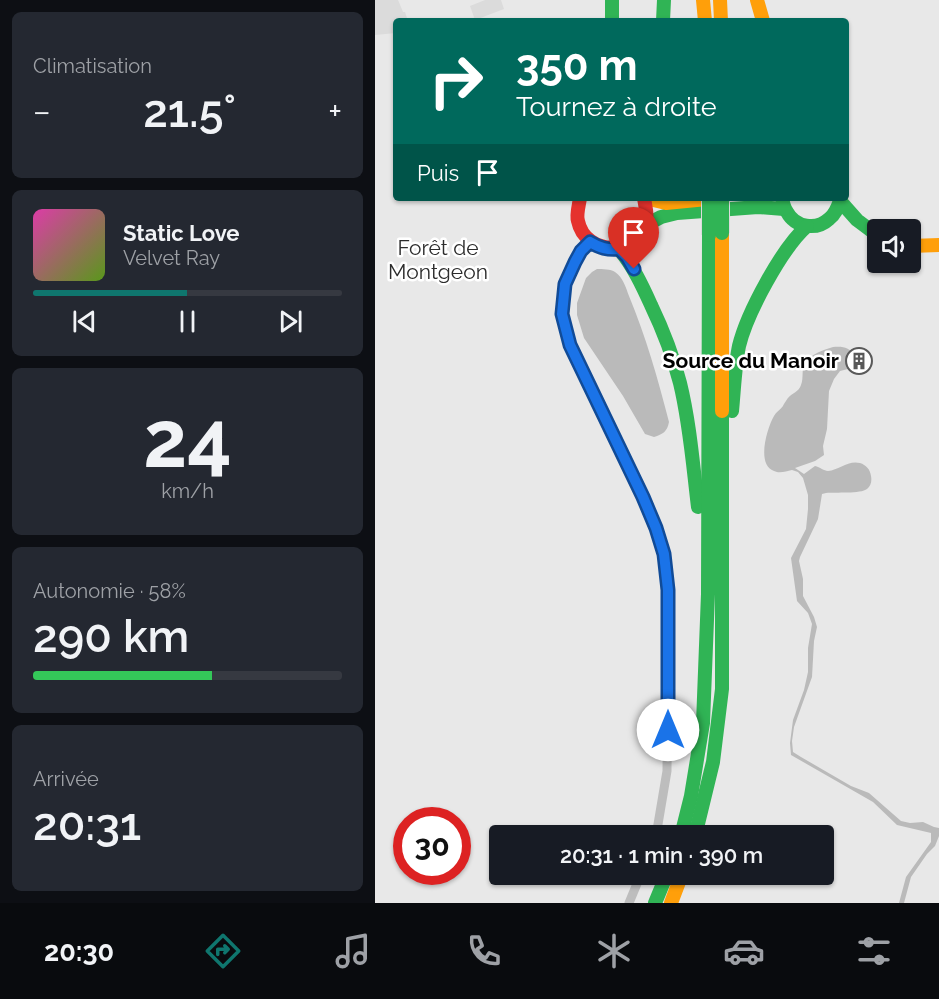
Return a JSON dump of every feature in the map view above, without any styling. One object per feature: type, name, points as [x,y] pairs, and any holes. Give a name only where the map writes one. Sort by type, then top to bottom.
[{"type":"main road","points":[[612,0],[612,18]]},
{"type":"main road","points":[[663,18],[664,0]]},
{"type":"main road","points":[[703,0],[705,18]]},
{"type":"main road","points":[[720,0],[721,18]]},
{"type":"main road","points":[[757,0],[762,18]]},
{"type":"main road","points":[[579,201],[576,211],[577,222],[582,233],[590,242],[609,249],[628,246],[642,234],[646,225],[645,201]]},
{"type":"main road","points":[[657,201],[666,203],[686,201]]},
{"type":"main road","points":[[698,825],[713,762],[722,689],[722,566],[715,234],[710,201]]},
{"type":"main road","points":[[684,825],[703,723],[708,594],[715,234],[721,201]]},
{"type":"main road","points":[[824,224],[838,211],[841,201]]},
{"type":"main road","points":[[842,201],[854,218],[867,227]]},
{"type":"main road","points":[[646,225],[661,217],[677,213],[783,203],[790,217],[807,226],[840,223],[867,230]]},
{"type":"main road","points":[[722,566],[739,347],[750,316],[775,267],[797,235],[807,226]]},
{"type":"main road","points":[[921,246],[939,245]]},
{"type":"main road","points":[[619,249],[627,257],[648,298],[665,337],[680,381],[689,422],[708,594]]},
{"type":"main road","points":[[655,903],[662,885]]},
{"type":"main road","points":[[671,903],[678,885]]},
{"type":"street","points":[[590,242],[581,251],[565,284],[562,314],[570,345],[643,497],[664,554],[668,590],[667,771],[658,825]]},
{"type":"street","points":[[629,903],[636,885]]},
{"type":"green space","name":"Forêt de Montgeon","points":[[375,0],[939,0],[939,903],[375,903]]},
{"type":"shaded area","points":[[597,269],[611,270],[620,277],[641,327],[669,422],[666,430],[657,436],[645,434],[623,396],[584,338],[577,315],[577,303],[586,278]]},
{"type":"shaded area","points":[[833,347],[845,348],[855,356],[864,355],[864,365],[840,371],[834,379],[829,391],[824,455],[795,468],[804,474],[815,466],[828,471],[856,462],[869,469],[871,482],[864,491],[822,494],[818,519],[800,557],[803,596],[817,627],[812,677],[794,727],[793,752],[851,786],[869,793],[901,821],[923,822],[939,828],[935,846],[911,877],[904,903],[899,903],[906,877],[931,842],[931,833],[897,825],[873,802],[791,755],[793,720],[808,672],[808,648],[812,624],[808,613],[797,601],[791,558],[806,529],[808,495],[803,478],[798,472],[774,471],[765,462],[764,454],[769,429],[775,415],[800,387],[805,363],[821,351]]},
{"type":"building","points":[[375,0],[398,0],[407,18],[393,18],[393,33],[375,35]]},
{"type":"building","points":[[485,0],[501,0],[504,9],[474,18],[470,6]]},
{"type":"traffic: fast","points":[[612,0],[612,18]]},
{"type":"traffic: fast","points":[[663,18],[664,0]]},
{"type":"traffic: fast","points":[[709,201],[709,235]]},
{"type":"traffic: fast","points":[[722,201],[722,233]]},
{"type":"traffic: fast","points":[[783,201],[791,217],[806,226],[824,223],[837,210],[840,201]]},
{"type":"traffic: fast","points":[[841,202],[867,228]]},
{"type":"traffic: fast","points":[[646,225],[661,217],[677,213],[758,207],[784,209]]},
{"type":"traffic: fast","points":[[732,411],[739,346],[749,316],[787,249],[807,226]]},
{"type":"traffic: fast","points":[[684,825],[703,723],[708,594],[709,235]]},
{"type":"traffic: fast","points":[[619,249],[644,290],[674,363],[686,414],[698,507]]},
{"type":"traffic: fast","points":[[698,825],[713,762],[722,689],[722,411]]},
{"type":"traffic: fast","points":[[655,903],[662,885]]},
{"type":"traffic: slow","points":[[703,0],[705,18]]},
{"type":"traffic: slow","points":[[720,0],[721,18]]},
{"type":"traffic: slow","points":[[757,0],[762,18]]},
{"type":"traffic: slow","points":[[658,201],[666,203],[686,201]]},
{"type":"traffic: slow","points":[[722,233],[722,411]]},
{"type":"traffic: slow","points":[[921,246],[939,245]]},
{"type":"traffic: slow","points":[[671,903],[678,885]]},
{"type":"traffic: jam","points":[[579,201],[577,219],[583,233],[591,241],[612,248],[633,242],[641,233],[647,219],[645,201]]},
{"type":"place","name":"Source du Manoir","points":[[859,361]]},
{"type":"route","points":[[634,269],[619,249],[599,247],[590,242],[581,251],[565,284],[562,314],[570,345],[643,497],[664,554],[668,590],[668,730]]}]
